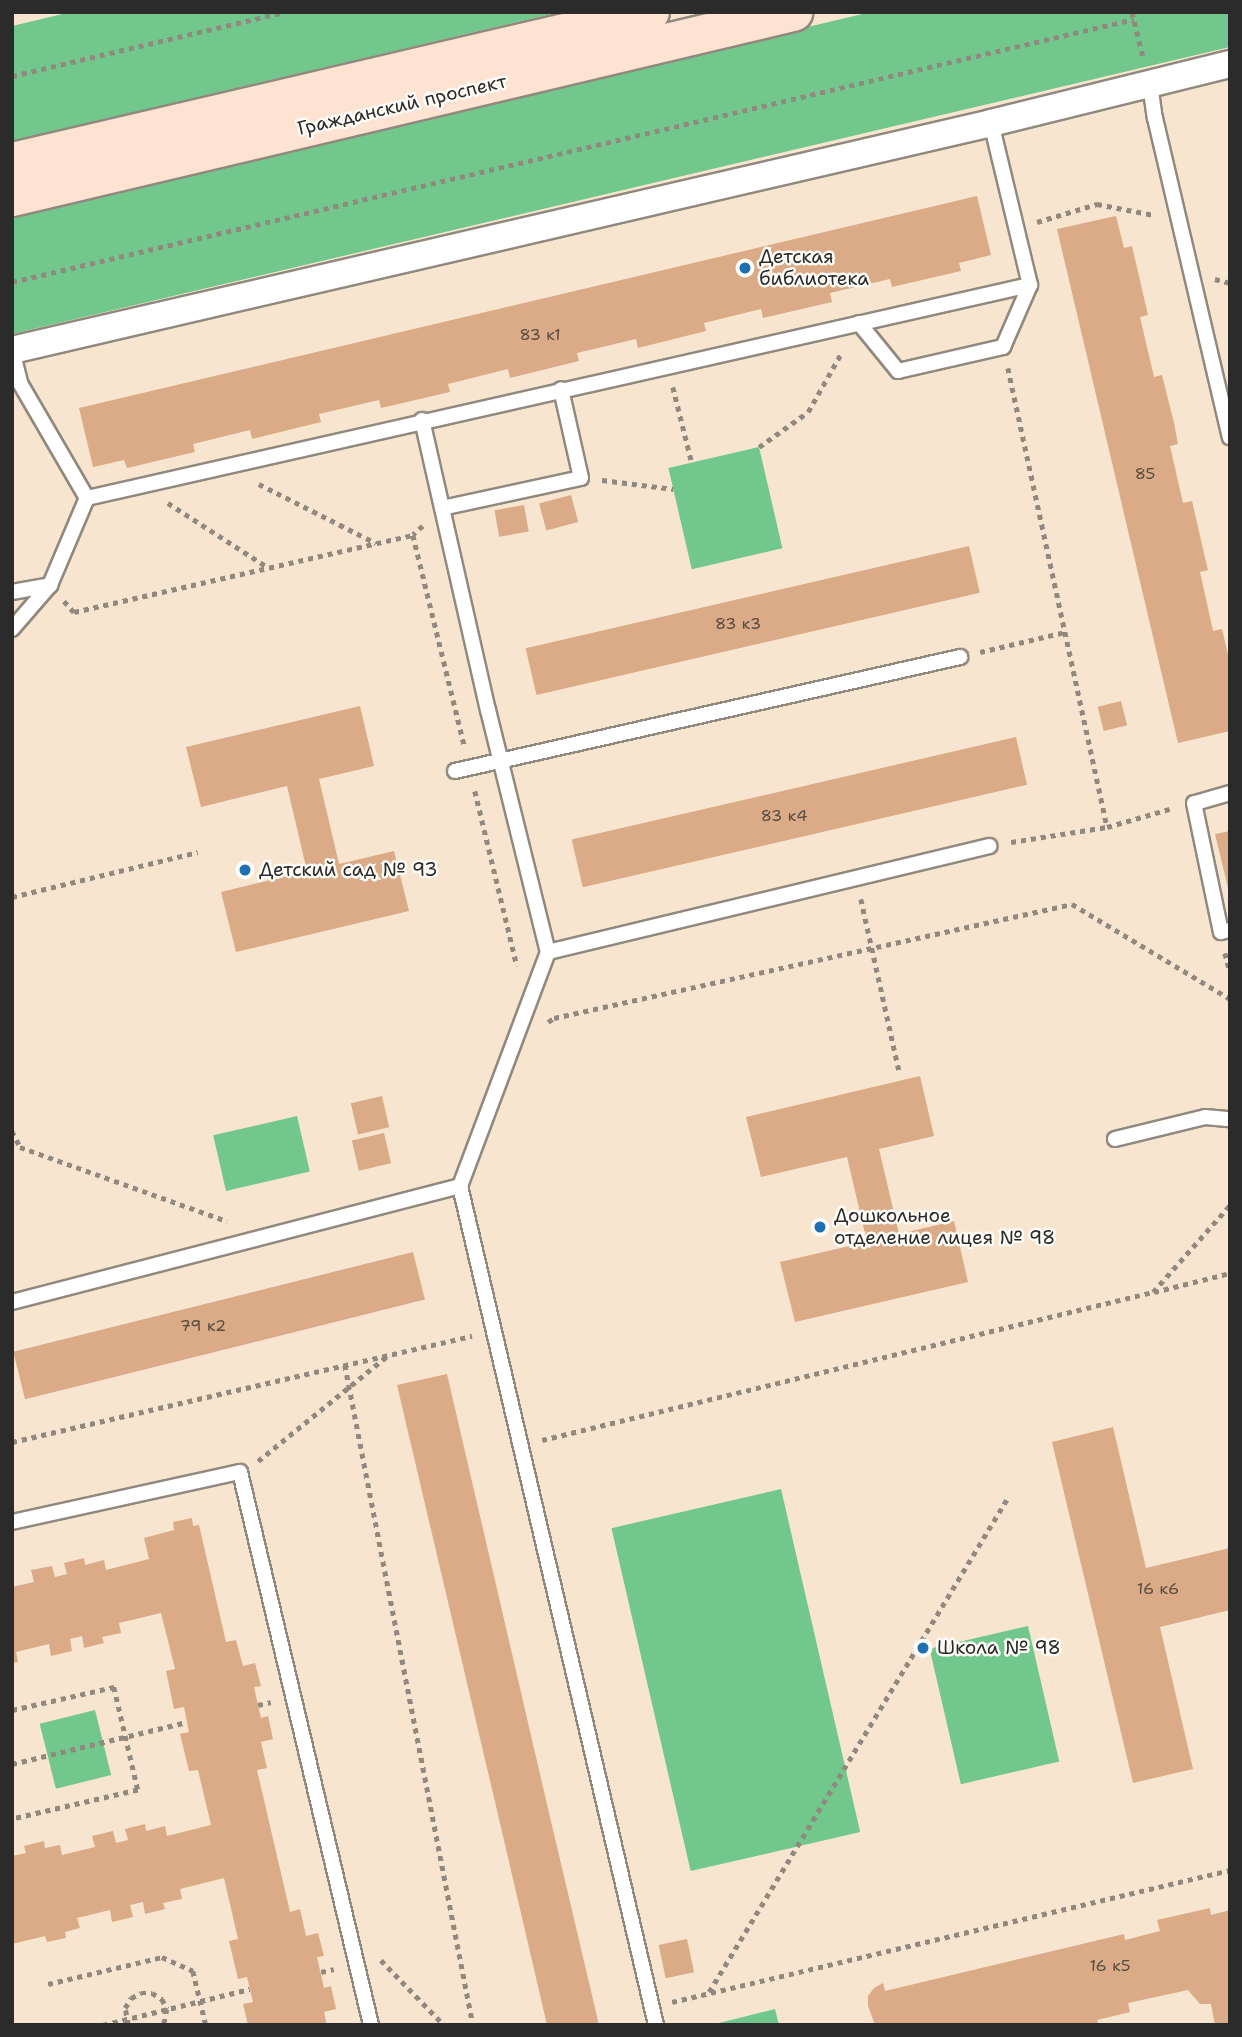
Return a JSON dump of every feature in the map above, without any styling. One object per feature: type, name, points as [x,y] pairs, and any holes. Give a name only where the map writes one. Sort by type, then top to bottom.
[{"type":"main road","name":"Гражданский проспект","points":[[12,161],[650,12]]},
{"type":"main road","name":"Гражданский проспект","points":[[12,197],[793,12]]},
{"type":"street","points":[[12,350],[991,123],[1148,75],[1230,64]]},
{"type":"lane","points":[[1148,75],[1178,220],[1230,437]]},
{"type":"lane","points":[[859,323],[898,371],[1003,347],[1030,285],[991,123]]},
{"type":"lane","points":[[87,498],[422,420],[1030,285]]},
{"type":"lane","points":[[12,350],[20,383],[87,498]]},
{"type":"lane","points":[[442,508],[581,478],[561,389]]},
{"type":"lane","points":[[422,420],[500,759],[548,951],[460,1186],[656,2025]]},
{"type":"lane","points":[[12,629],[50,585],[87,498]]},
{"type":"lane","points":[[12,592],[50,585]]},
{"type":"lane","points":[[455,771],[960,657]]},
{"type":"lane","points":[[1230,793],[1194,803],[1220,932],[1230,930]]},
{"type":"lane","points":[[548,951],[989,846]]},
{"type":"lane","points":[[1115,1139],[1205,1117],[1230,1119]]},
{"type":"lane","points":[[12,1302],[460,1186]]},
{"type":"lane","points":[[12,1522],[240,1472],[371,2025]]},
{"type":"path","points":[[12,76],[284,12]]},
{"type":"path","points":[[1132,12],[1148,75]]},
{"type":"path","points":[[12,282],[1134,19]]},
{"type":"path","points":[[1016,228],[1097,204],[1178,220]]},
{"type":"path","points":[[759,447],[808,412],[859,323]]},
{"type":"path","points":[[1003,347],[1107,827]]},
{"type":"path","points":[[668,366],[692,463]]},
{"type":"path","points":[[224,466],[378,543]]},
{"type":"path","points":[[581,478],[673,489]]},
{"type":"path","points":[[141,485],[270,569]]},
{"type":"path","points":[[50,585],[74,612],[413,536]]},
{"type":"path","points":[[960,657],[1065,632]]},
{"type":"path","points":[[989,846],[1107,827],[1194,803]]},
{"type":"path","points":[[12,897],[198,852]]},
{"type":"path","points":[[856,878],[899,1070]]},
{"type":"path","points":[[511,1050],[554,1018],[1072,904],[1230,999]]},
{"type":"path","points":[[12,1131],[20,1147],[267,1236]]},
{"type":"path","points":[[1153,1292],[1230,1205]]},
{"type":"path","points":[[521,1445],[1230,1273]]},
{"type":"path","points":[[12,1442],[494,1331]]},
{"type":"path","points":[[240,1472],[274,1451],[389,1355]]},
{"type":"path","points":[[345,1365],[473,2025]]},
{"type":"path","points":[[709,1992],[1007,1499]]},
{"type":"path","points":[[12,1710],[114,1687],[138,1790],[12,1819]]},
{"type":"path","points":[[12,1764],[187,1722]]},
{"type":"path","points":[[652,2007],[1230,1870]]},
{"type":"path","points":[[348,1925],[444,2025]]},
{"type":"path","points":[[48,1984],[162,1957],[193,1970],[206,2025]]},
{"type":"path","points":[[103,2025],[126,2022],[250,1989]]},
{"type":"path","points":[[126,2022],[125,2008],[131,1998],[141,1993],[152,1993],[162,1999],[167,2009],[164,2025]]},
{"type":"green space","points":[[71,12],[560,12],[12,141],[12,26]]},
{"type":"green space","points":[[871,12],[1230,12],[1230,47],[12,334],[12,215]]},
{"type":"green space","points":[[759,447],[782,548],[692,569],[668,468]]},
{"type":"green space","points":[[297,1116],[310,1172],[226,1191],[213,1135]]},
{"type":"green space","points":[[781,1489],[860,1832],[691,1871],[611,1528]]},
{"type":"green space","points":[[1028,1626],[1059,1761],[961,1784],[930,1649]]},
{"type":"green space","points":[[95,1710],[111,1775],[56,1789],[40,1724]]},
{"type":"green space","points":[[775,2009],[779,2025],[715,2025],[715,2024]]},
{"type":"building","points":[[977,196],[991,255],[959,263],[961,271],[892,287],[890,279],[830,293],[832,302],[763,318],[761,309],[704,323],[706,331],[638,348],[636,339],[577,353],[579,361],[510,378],[508,369],[448,384],[450,392],[381,408],[379,400],[319,414],[321,422],[252,439],[250,430],[193,444],[195,452],[127,468],[124,460],[93,467],[79,408]]},
{"type":"building","points":[[1116,216],[1124,248],[1132,246],[1148,315],[1140,317],[1154,377],[1162,375],[1174,423],[1178,444],[1170,446],[1183,503],[1192,501],[1208,570],[1200,572],[1213,631],[1222,629],[1230,663],[1230,731],[1178,743],[1057,229]]},
{"type":"building","points":[[571,495],[578,522],[546,531],[539,504]]},
{"type":"building","points":[[524,505],[529,532],[499,537],[494,510]]},
{"type":"building","points":[[969,546],[980,593],[536,695],[526,648]]},
{"type":"building","points":[[1121,701],[1127,725],[1104,731],[1098,707]]},
{"type":"building","points":[[360,706],[374,766],[319,779],[339,864],[394,851],[409,911],[236,952],[221,892],[307,871],[287,786],[201,807],[186,747]]},
{"type":"building","points":[[1016,737],[1027,785],[583,887],[572,840]]},
{"type":"building","points":[[1230,831],[1230,892],[1229,892],[1215,834]]},
{"type":"building","points":[[920,1076],[934,1136],[879,1149],[899,1234],[954,1221],[968,1282],[795,1322],[780,1262],[867,1242],[847,1157],[761,1177],[746,1117]]},
{"type":"building","points":[[382,1096],[389,1127],[358,1134],[351,1103]]},
{"type":"building","points":[[384,1133],[391,1163],[359,1171],[352,1140]]},
{"type":"building","points":[[413,1252],[425,1300],[25,1399],[13,1352]]},
{"type":"building","points":[[447,1374],[599,2025],[547,2025],[397,1385]]},
{"type":"building","points":[[1113,1427],[1146,1568],[1230,1548],[1230,1610],[1160,1627],[1193,1769],[1133,1783],[1052,1442]]},
{"type":"building","points":[[192,1518],[193,1526],[199,1525],[226,1642],[236,1640],[243,1666],[255,1663],[261,1686],[254,1687],[261,1718],[268,1716],[273,1739],[261,1742],[267,1768],[257,1770],[290,1912],[300,1909],[306,1936],[318,1933],[324,1956],[317,1957],[324,1988],[331,1986],[336,2009],[324,2012],[327,2025],[248,2025],[243,2004],[253,2002],[247,1977],[238,1979],[229,1941],[238,1939],[224,1878],[180,1889],[182,1899],[163,1903],[165,1909],[145,1914],[143,1902],[130,1905],[133,1917],[112,1922],[110,1910],[77,1918],[80,1928],[65,1932],[66,1938],[47,1942],[45,1936],[12,1944],[12,1856],[26,1853],[24,1846],[44,1841],[45,1848],[60,1845],[62,1855],[95,1847],[92,1836],[113,1831],[116,1843],[128,1840],[125,1829],[145,1824],[146,1831],[165,1826],[167,1836],[211,1825],[198,1770],[189,1771],[180,1734],[189,1732],[184,1707],[174,1709],[166,1671],[175,1669],[161,1613],[119,1623],[121,1633],[102,1637],[104,1643],[84,1648],[82,1636],[70,1639],[72,1651],[51,1656],[49,1644],[16,1652],[18,1662],[12,1663],[12,1587],[34,1582],[31,1570],[52,1566],[55,1577],[67,1574],[64,1563],[84,1558],[85,1565],[104,1560],[106,1570],[149,1559],[144,1538],[174,1530],[173,1522]]},
{"type":"building","points":[[1210,1908],[1211,1915],[1230,1910],[1230,2025],[1215,2025],[1211,2004],[1200,2004],[1188,1990],[1128,2003],[1130,2012],[1097,2020],[1099,2025],[875,2025],[868,2006],[868,1996],[874,1988],[883,1983],[885,1991],[1124,1934],[1125,1940],[1160,1931],[1157,1920]]},
{"type":"building","points":[[687,1939],[694,1972],[666,1978],[659,1945]]},
{"type":"place","name":"Детская библиотека","points":[[745,268]]},
{"type":"place","name":"Детский сад № 93","points":[[245,870]]},
{"type":"place","name":"Дошкольное отделение лицея № 98","points":[[820,1227]]},
{"type":"place","name":"Школа № 98","points":[[923,1648]]}]
